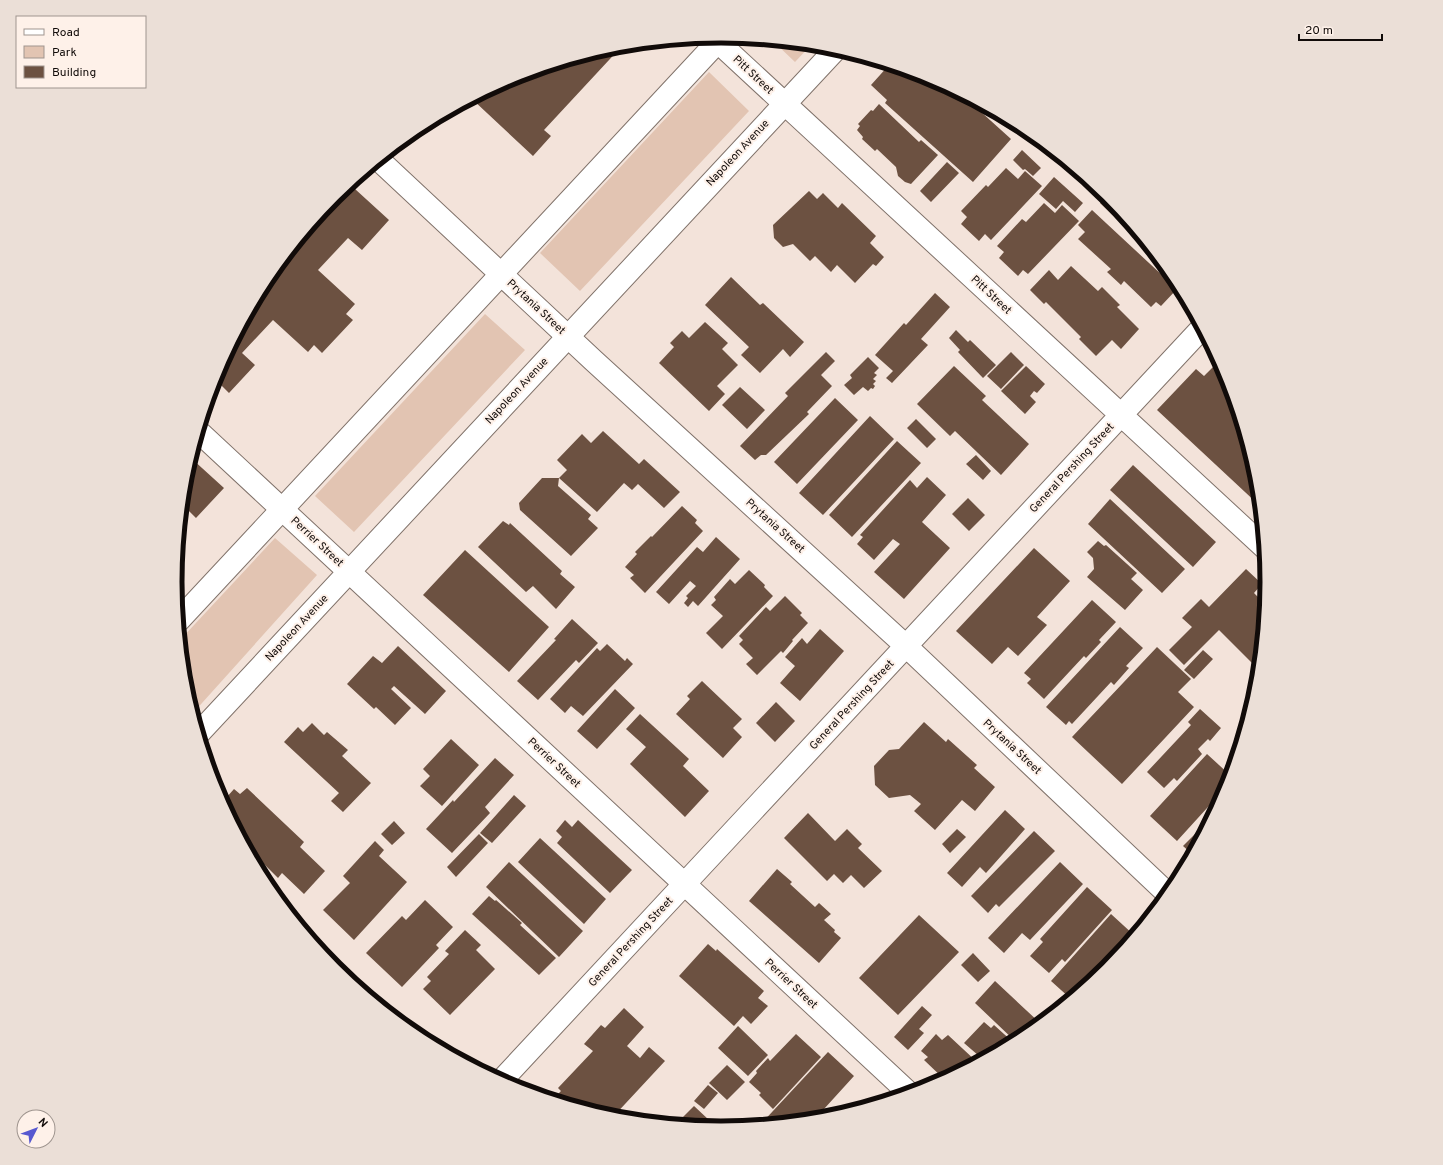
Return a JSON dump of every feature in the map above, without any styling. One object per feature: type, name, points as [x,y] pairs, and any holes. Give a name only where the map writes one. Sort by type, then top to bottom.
[{"type":"street","points":[[183,616],[716,43]]},
{"type":"street","name":"Pitt Street","points":[[724,43],[784,103],[1260,543]]},
{"type":"street","name":"Napoleon Avenue","points":[[202,729],[831,54]]},
{"type":"street","name":"Prytania Street","points":[[382,163],[568,336],[906,646],[1164,890]]},
{"type":"street","name":"General Pershing Street","points":[[505,1076],[1199,332]]},
{"type":"street","name":"Perrier Street","points":[[203,435],[905,1089]]},
{"type":"green space","points":[[779,46],[806,50],[795,62]]},
{"type":"green space","points":[[709,72],[749,111],[580,291],[540,253]]},
{"type":"green space","points":[[485,314],[525,350],[354,532],[315,496]]},
{"type":"green space","points":[[275,538],[317,575],[197,709],[192,688],[185,635]]},
{"type":"building","points":[[615,53],[544,130],[551,136],[533,156],[476,103],[515,84],[548,72],[582,61]]},
{"type":"building","points":[[885,69],[928,84],[976,107],[1011,139],[973,182],[885,103],[887,100],[871,85]]},
{"type":"building","points":[[879,104],[919,142],[921,140],[938,155],[911,184],[905,182],[898,176],[896,167],[877,149],[875,151],[862,139],[863,137],[857,130],[860,126],[858,124]]},
{"type":"building","points":[[1022,150],[1041,168],[1033,176],[1025,169],[1023,170],[1013,160]]},
{"type":"building","points":[[947,162],[959,173],[931,202],[920,191]]},
{"type":"building","points":[[1006,168],[1018,179],[1025,171],[1042,186],[991,240],[985,234],[979,241],[961,224],[967,217],[961,211],[986,185],[988,187]]},
{"type":"building","points":[[1054,177],[1083,203],[1075,212],[1063,201],[1056,209],[1039,194]]},
{"type":"building","points":[[355,189],[389,220],[362,250],[348,238],[318,270],[355,304],[346,314],[353,320],[322,353],[314,345],[308,352],[273,320],[242,353],[255,365],[229,393],[220,384],[254,313],[293,254],[340,201]]},
{"type":"building","points":[[809,191],[817,199],[823,193],[838,208],[842,203],[876,236],[870,243],[884,257],[876,266],[873,264],[855,283],[837,265],[831,272],[815,256],[810,261],[793,244],[783,247],[774,238],[773,225]]},
{"type":"building","points":[[1103,201],[1124,224],[1123,225],[1100,203]]},
{"type":"building","points":[[1044,203],[1055,213],[1062,205],[1079,221],[1028,274],[1023,270],[1018,276],[999,258],[1004,252],[997,246],[1022,219],[1026,222]]},
{"type":"building","points":[[1092,210],[1169,282],[1175,291],[1161,306],[1156,302],[1151,307],[1124,281],[1121,285],[1107,272],[1111,269],[1078,239],[1085,232],[1078,225]]},
{"type":"building","points":[[1071,266],[1098,291],[1102,287],[1120,305],[1117,307],[1139,329],[1121,349],[1112,340],[1096,356],[1079,339],[1081,337],[1046,302],[1044,304],[1030,290],[1049,270],[1058,280]]},
{"type":"building","points":[[731,277],[760,305],[763,303],[804,342],[790,357],[783,349],[760,373],[741,355],[749,347],[705,305]]},
{"type":"building","points":[[935,293],[950,307],[921,339],[928,345],[892,383],[886,378],[893,371],[875,355],[904,323],[906,325]]},
{"type":"building","points":[[705,322],[728,343],[722,349],[738,365],[717,386],[725,394],[709,411],[659,363],[674,347],[670,343],[682,331],[689,338]]},
{"type":"building","points":[[956,330],[968,342],[970,340],[996,365],[983,378],[958,352],[960,350],[949,338]]},
{"type":"building","points":[[826,352],[835,361],[821,375],[832,386],[807,412],[809,414],[766,455],[761,455],[755,460],[740,446],[788,396],[785,393]]},
{"type":"building","points":[[1011,352],[1024,365],[1001,389],[987,376]]},
{"type":"building","points":[[868,357],[879,368],[874,373],[877,375],[873,379],[876,381],[873,384],[875,386],[873,389],[871,388],[868,391],[863,387],[854,395],[844,385],[852,378],[850,375]]},
{"type":"building","points":[[1215,365],[1243,443],[1251,477],[1254,501],[1157,410],[1196,369],[1204,376]]},
{"type":"building","points":[[954,366],[986,396],[982,400],[1029,444],[1001,475],[955,431],[950,436],[917,404]]},
{"type":"building","points":[[1026,366],[1045,384],[1037,393],[1034,391],[1030,396],[1036,402],[1025,414],[1001,391]]},
{"type":"building","points":[[740,387],[765,410],[747,429],[722,405]]},
{"type":"building","points":[[835,398],[858,420],[797,484],[774,462]]},
{"type":"building","points":[[870,416],[894,439],[823,515],[799,493]]},
{"type":"building","points":[[916,419],[936,439],[927,448],[907,428]]},
{"type":"building","points":[[603,431],[639,464],[644,459],[680,492],[664,508],[638,484],[632,490],[624,483],[597,512],[559,478],[567,470],[557,460],[582,434],[591,443]]},
{"type":"building","points":[[897,441],[921,463],[852,537],[829,515]]},
{"type":"building","points":[[976,455],[991,471],[983,480],[966,464]]},
{"type":"building","points":[[196,462],[224,488],[196,518],[187,509]]},
{"type":"building","points":[[1133,465],[1216,542],[1193,567],[1110,490]]},
{"type":"building","points":[[927,477],[946,495],[922,522],[950,548],[904,599],[874,572],[900,544],[893,539],[874,560],[857,544],[863,537],[860,535],[910,480],[917,488]]},
{"type":"building","points":[[542,478],[559,478],[558,486],[591,515],[588,519],[598,528],[571,556],[520,510],[519,503]]},
{"type":"building","points":[[968,498],[985,515],[969,531],[952,514]]},
{"type":"building","points":[[1110,499],[1185,569],[1162,593],[1088,524]]},
{"type":"building","points":[[682,506],[697,520],[695,523],[703,531],[645,593],[630,578],[634,575],[625,567],[637,554],[635,552]]},
{"type":"building","points":[[503,521],[509,525],[510,523],[562,571],[560,574],[575,587],[556,609],[533,586],[526,592],[478,547]]},
{"type":"building","points":[[716,537],[740,559],[698,606],[693,601],[688,607],[684,603],[688,598],[686,596],[696,586],[690,581],[669,604],[656,592],[697,547],[703,552]]},
{"type":"building","points":[[1098,541],[1104,546],[1106,545],[1137,573],[1131,579],[1143,590],[1125,610],[1087,577],[1094,569],[1093,558],[1087,552]]},
{"type":"building","points":[[1034,548],[1070,581],[1037,617],[1047,625],[1018,656],[1008,647],[992,664],[956,631]]},
{"type":"building","points":[[465,550],[549,627],[509,672],[423,595]]},
{"type":"building","points":[[1246,569],[1261,583],[1261,585],[1254,593],[1261,600],[1256,653],[1253,664],[1219,630],[1184,665],[1169,650],[1192,627],[1182,618],[1201,599],[1209,607]]},
{"type":"building","points":[[749,570],[765,585],[764,587],[773,596],[722,649],[706,633],[723,616],[711,605],[716,600],[714,597],[730,579],[735,584]]},
{"type":"building","points":[[785,596],[802,613],[800,615],[808,623],[792,640],[793,641],[783,653],[781,651],[757,675],[746,664],[753,658],[739,644],[743,640],[739,636],[766,607],[770,611]]},
{"type":"building","points":[[1092,600],[1116,622],[1099,640],[1101,642],[1086,658],[1084,656],[1044,699],[1027,683],[1031,679],[1024,673]]},
{"type":"building","points":[[572,619],[598,643],[579,663],[576,660],[538,700],[517,681],[556,640],[554,639]]},
{"type":"building","points":[[1120,627],[1143,648],[1126,666],[1129,668],[1114,685],[1111,682],[1072,724],[1069,721],[1066,725],[1046,707]]},
{"type":"building","points":[[820,629],[844,651],[800,701],[780,683],[795,666],[785,657],[802,638],[807,644]]},
{"type":"building","points":[[607,644],[625,661],[627,658],[633,664],[583,716],[571,706],[565,713],[550,699],[597,648],[600,651]]},
{"type":"building","points":[[398,646],[446,691],[425,714],[394,686],[391,689],[411,708],[395,725],[376,707],[374,709],[347,684],[373,656],[382,663]]},
{"type":"building","points":[[1157,647],[1191,679],[1178,692],[1194,707],[1122,784],[1072,737]]},
{"type":"building","points":[[1203,650],[1213,659],[1194,679],[1184,670]]},
{"type":"building","points":[[702,681],[742,719],[733,728],[742,737],[723,758],[676,714],[690,699],[687,696]]},
{"type":"building","points":[[615,689],[635,708],[597,749],[577,731]]},
{"type":"building","points":[[776,702],[795,721],[775,742],[756,723]]},
{"type":"building","points":[[1200,709],[1221,728],[1210,741],[1208,739],[1198,749],[1202,754],[1177,781],[1174,778],[1164,788],[1147,772],[1191,725],[1188,722]]},
{"type":"building","points":[[640,714],[689,759],[683,766],[709,791],[685,817],[630,764],[646,747],[626,729]]},
{"type":"building","points":[[924,722],[946,742],[948,739],[977,765],[974,768],[995,787],[975,811],[962,800],[935,830],[914,811],[921,804],[910,795],[889,798],[875,785],[874,766],[889,750],[899,749]]},
{"type":"building","points":[[312,723],[324,735],[327,732],[348,750],[342,756],[371,783],[343,812],[331,801],[339,793],[284,742],[298,727],[303,732]]},
{"type":"building","points":[[451,739],[479,765],[442,806],[420,786],[430,776],[423,769]]},
{"type":"building","points":[[1207,754],[1226,772],[1215,799],[1177,841],[1150,816]]},
{"type":"building","points":[[495,758],[514,775],[485,807],[490,813],[452,853],[426,829],[453,800],[454,802]]},
{"type":"building","points":[[247,788],[304,842],[300,847],[325,871],[304,894],[282,873],[278,878],[257,857],[256,856],[258,855],[253,850],[227,797],[234,789],[240,794]]},
{"type":"building","points":[[514,795],[526,806],[492,843],[480,833]]},
{"type":"building","points":[[1005,810],[1025,829],[986,873],[980,867],[962,887],[947,873]]},
{"type":"building","points":[[808,813],[835,841],[847,829],[862,844],[858,848],[882,871],[864,888],[851,875],[843,883],[834,874],[827,881],[784,838]]},
{"type":"building","points":[[565,820],[572,827],[578,820],[632,870],[610,893],[557,843],[562,837],[556,831]]},
{"type":"building","points":[[394,821],[405,833],[392,845],[381,834]]},
{"type":"building","points":[[957,829],[966,837],[950,853],[942,844]]},
{"type":"building","points":[[1201,830],[1189,852],[1183,846]]},
{"type":"building","points":[[1034,831],[1055,851],[999,907],[996,904],[988,913],[971,896]]},
{"type":"building","points":[[479,834],[488,843],[456,877],[447,867]]},
{"type":"building","points":[[540,838],[606,899],[584,924],[518,862]]},
{"type":"building","points":[[375,841],[384,850],[379,856],[407,882],[354,940],[323,910],[350,883],[343,876]]},
{"type":"building","points":[[509,862],[583,931],[559,957],[486,887]]},
{"type":"building","points":[[1060,862],[1083,884],[1030,940],[1022,933],[1004,953],[988,938]]},
{"type":"building","points":[[777,869],[792,882],[790,884],[815,907],[819,903],[831,914],[824,920],[841,938],[819,963],[749,901]]},
{"type":"building","points":[[1087,887],[1112,910],[1065,962],[1062,959],[1049,973],[1030,956],[1043,942],[1040,939]]},
{"type":"building","points":[[489,896],[495,901],[496,900],[522,923],[520,925],[556,958],[539,975],[472,914]]},
{"type":"building","points":[[425,900],[453,927],[436,945],[439,948],[402,987],[366,953],[402,916],[406,920]]},
{"type":"building","points":[[1111,914],[1131,933],[1103,964],[1068,996],[1051,981]]},
{"type":"building","points":[[919,915],[959,952],[898,1015],[859,978]]},
{"type":"building","points":[[465,930],[481,945],[476,950],[495,969],[450,1015],[423,989],[431,981],[427,977],[449,954],[445,951]]},
{"type":"building","points":[[708,944],[716,951],[717,949],[764,991],[758,998],[768,1006],[751,1024],[743,1016],[734,1026],[679,976]]},
{"type":"building","points":[[973,953],[990,971],[978,982],[961,965]]},
{"type":"building","points":[[995,981],[1037,1020],[1011,1037],[975,1003]]},
{"type":"building","points":[[922,1006],[932,1015],[919,1029],[924,1033],[908,1050],[894,1037]]},
{"type":"building","points":[[624,1008],[644,1027],[627,1046],[640,1058],[649,1047],[665,1061],[617,1112],[582,1104],[556,1096],[561,1091],[558,1088],[593,1051],[584,1044],[601,1025],[605,1028]]},
{"type":"building","points":[[984,1022],[991,1028],[994,1025],[1009,1039],[979,1056],[964,1043]]},
{"type":"building","points":[[738,1026],[768,1055],[748,1076],[718,1048]]},
{"type":"building","points":[[796,1034],[821,1057],[773,1109],[759,1095],[761,1093],[749,1082],[757,1073],[756,1071],[768,1058],[770,1061]]},
{"type":"building","points":[[936,1034],[942,1040],[948,1035],[974,1059],[940,1075],[924,1060],[928,1057],[921,1051]]},
{"type":"building","points":[[828,1052],[854,1076],[820,1113],[765,1120]]},
{"type":"building","points":[[727,1065],[745,1082],[727,1100],[709,1083]]},
{"type":"building","points":[[708,1085],[718,1093],[704,1109],[694,1101]]},
{"type":"building","points":[[694,1106],[709,1120],[707,1122],[680,1120]]}]
